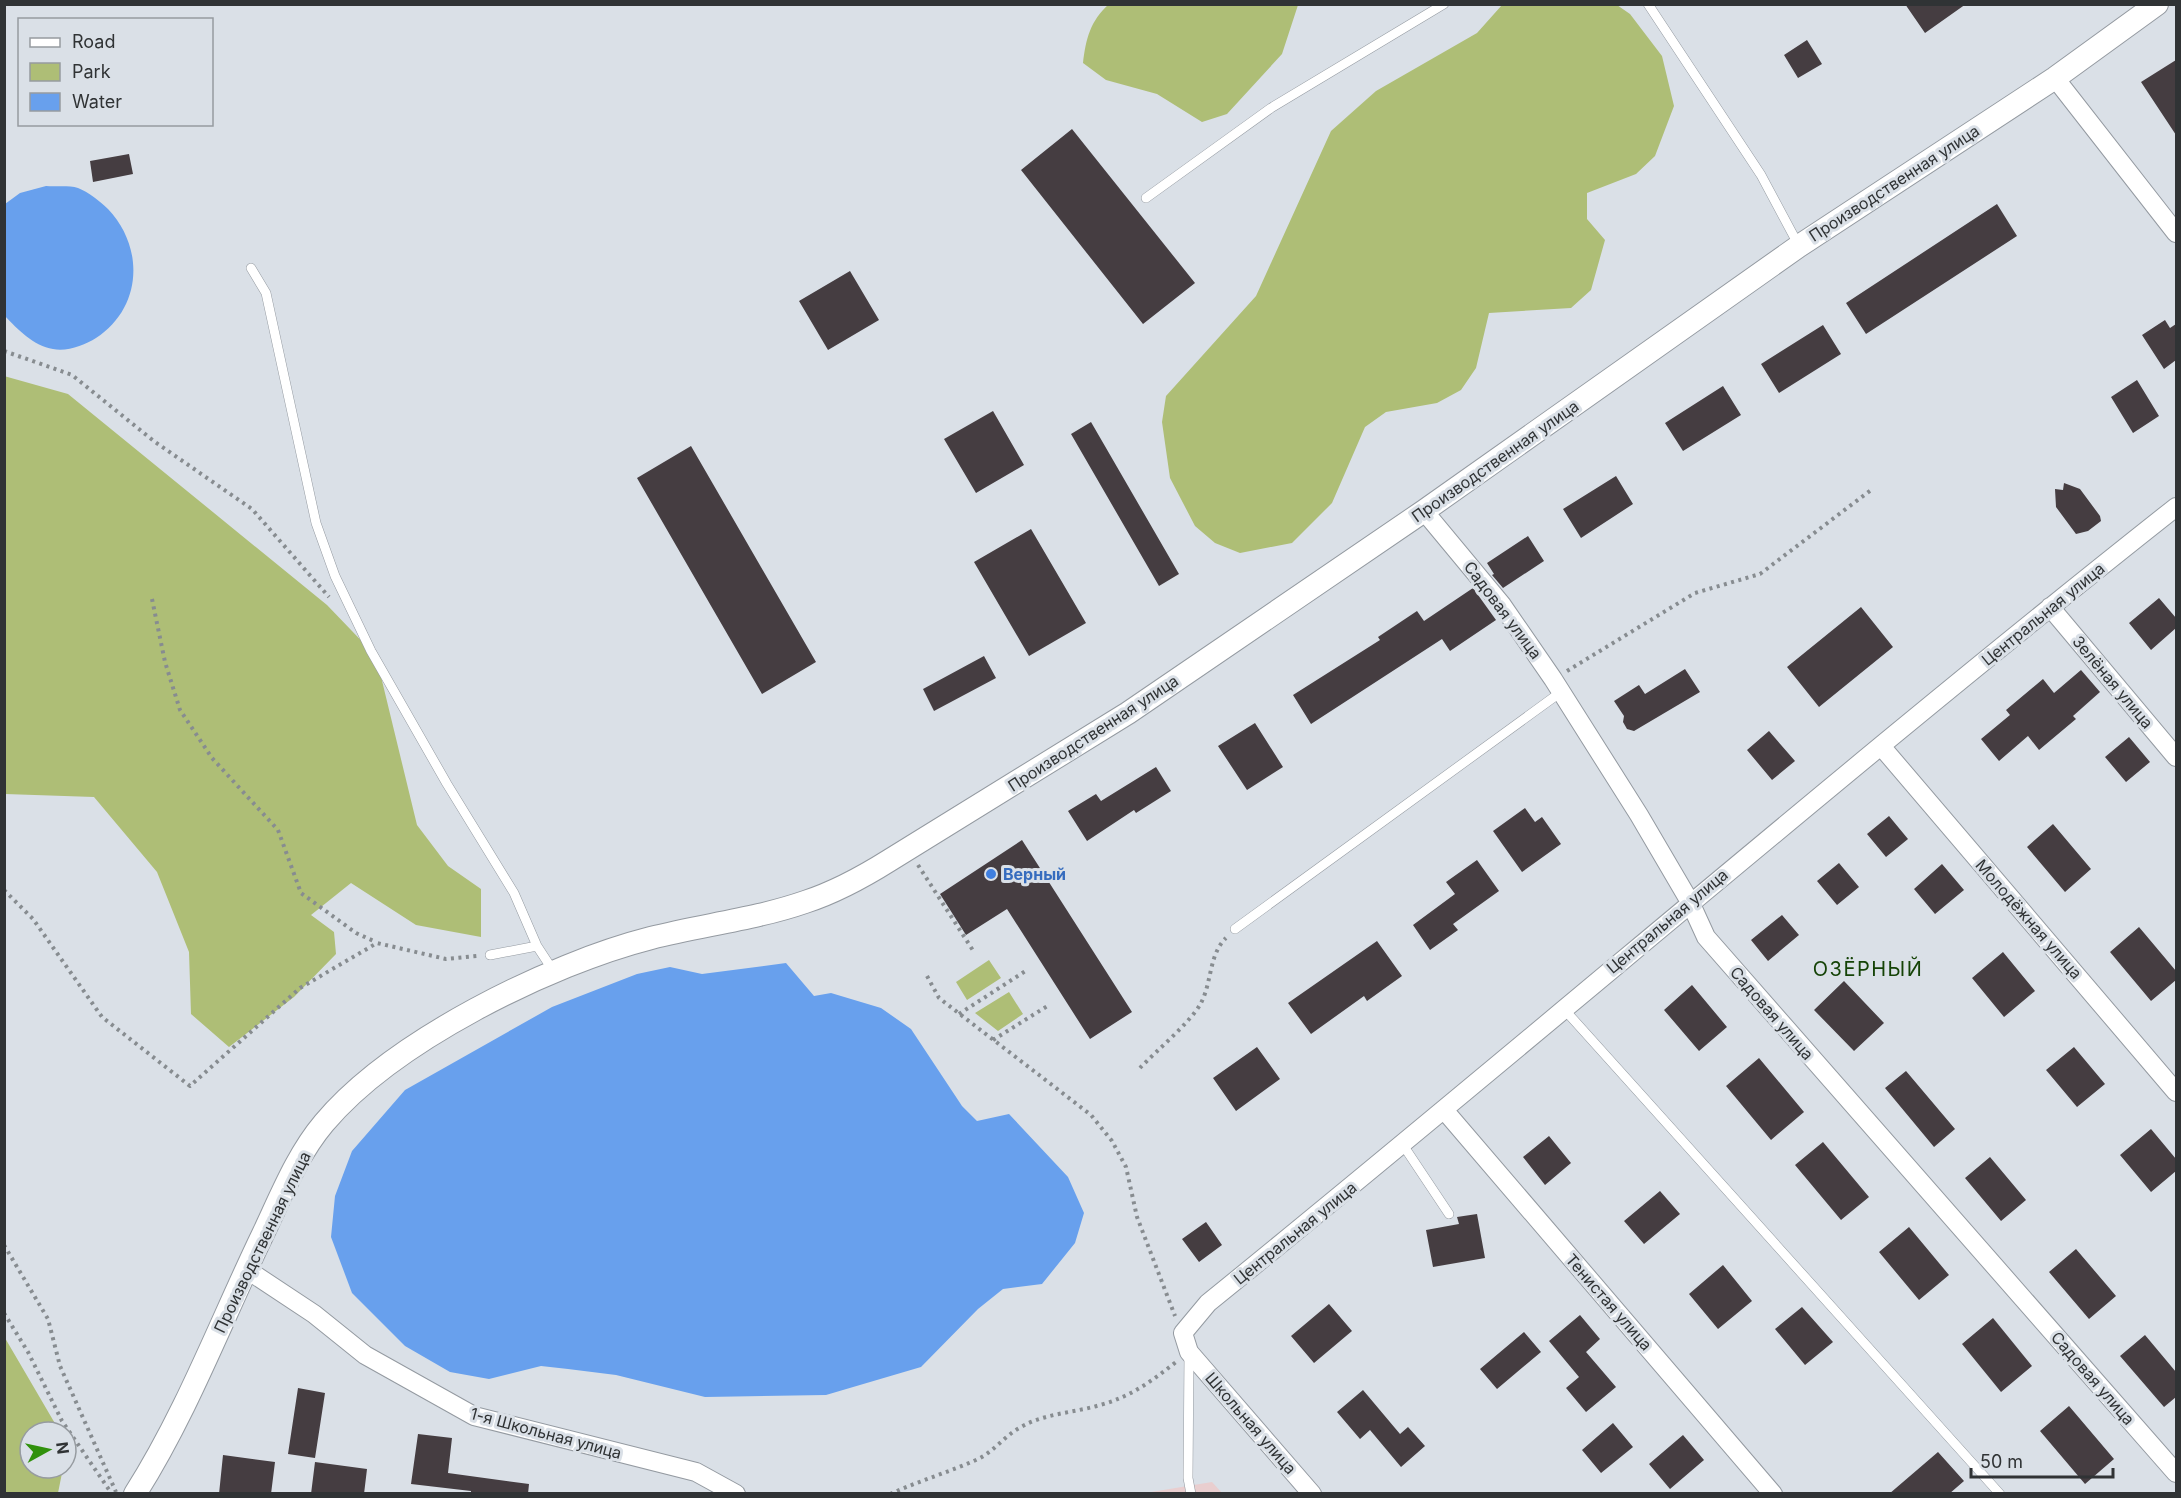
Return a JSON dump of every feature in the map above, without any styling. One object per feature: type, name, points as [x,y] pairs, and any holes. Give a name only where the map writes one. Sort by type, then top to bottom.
[{"type":"street","name":"Производственная улица","points":[[135,1494],[178,1421],[246,1269],[294,1170],[323,1124],[367,1080],[459,1018],[554,972],[650,938],[805,902],[853,882],[908,849],[1128,713],[1424,511],[1799,246],[2055,78],[2157,4]]},
{"type":"street","points":[[2055,78],[2176,233]]},
{"type":"street","name":"Центральная улица","points":[[1189,1352],[1183,1333],[1208,1304],[1445,1111],[1690,902],[2050,607],[2176,507]]},
{"type":"street","name":"Садовая улица","points":[[1424,511],[1502,605],[1557,686],[1639,815],[1690,902],[1706,938],[2176,1473]]},
{"type":"street","name":"Зелёная улица","points":[[2050,607],[2176,757]]},
{"type":"street","name":"Молодёжная улица","points":[[1881,746],[2176,1092]]},
{"type":"street","name":"Тенистая улица","points":[[1445,1111],[1773,1494]]},
{"type":"street","name":"1-я Школьная улица","points":[[246,1269],[314,1314],[365,1355],[474,1416],[696,1472],[736,1494]]},
{"type":"street","name":"Школьная улица","points":[[1189,1352],[1312,1494]]},
{"type":"lane","points":[[1146,198],[1271,108],[1444,4]]},
{"type":"lane","points":[[1648,4],[1761,175],[1799,246]]},
{"type":"lane","points":[[251,268],[266,293],[316,523],[335,576],[371,651],[447,784],[514,893],[537,946],[554,972]]},
{"type":"lane","points":[[1235,928],[1557,686]]},
{"type":"lane","points":[[490,955],[537,946]]},
{"type":"lane","points":[[1563,1008],[2000,1494]]},
{"type":"lane","points":[[1403,1146],[1449,1214]]},
{"type":"lane","points":[[1189,1352],[1188,1478],[1191,1494]]},
{"type":"path","points":[[4,351],[72,375],[155,442],[252,509],[324,593],[358,621]]},
{"type":"path","points":[[1557,686],[1695,593],[1760,574],[1871,490]]},
{"type":"path","points":[[152,599],[165,662],[180,710],[212,758],[278,830],[301,893],[356,933],[377,943],[446,958],[490,955]]},
{"type":"path","points":[[908,849],[974,952]]},
{"type":"path","points":[[4,890],[33,919],[102,1017],[190,1086],[300,988],[377,943]]},
{"type":"path","points":[[1140,1068],[1200,1006],[1208,989],[1218,945],[1235,928]]},
{"type":"path","points":[[959,1014],[1027,970]]},
{"type":"path","points":[[927,976],[939,998],[1091,1115],[1112,1141],[1126,1167],[1137,1217],[1177,1321]]},
{"type":"path","points":[[993,1040],[1048,1005]]},
{"type":"path","points":[[4,1245],[48,1319],[60,1366],[114,1494]]},
{"type":"path","points":[[4,1313],[28,1352],[62,1420],[114,1494]]},
{"type":"path","points":[[890,1494],[976,1460],[997,1448],[1020,1427],[1064,1412],[1098,1406],[1124,1397],[1147,1385],[1189,1352]]},
{"type":"shaded area","points":[[1212,1482],[1222,1493],[1139,1494]]},
{"type":"green space","points":[[1109,4],[1298,5],[1282,54],[1227,114],[1202,122],[1157,94],[1106,80],[1083,63],[1093,24]]},
{"type":"green space","points":[[1502,5],[1617,5],[1630,14],[1662,56],[1674,106],[1655,156],[1636,174],[1587,193],[1587,219],[1605,240],[1591,290],[1571,308],[1489,313],[1476,368],[1461,390],[1437,403],[1386,412],[1365,427],[1332,503],[1292,543],[1240,553],[1215,543],[1195,526],[1170,478],[1162,422],[1166,396],[1256,296],[1331,131],[1376,91],[1477,33]]},
{"type":"green space","points":[[4,376],[68,394],[327,605],[376,656],[417,825],[448,866],[481,889],[481,937],[416,925],[351,883],[311,915],[334,932],[336,954],[294,997],[229,1047],[191,1014],[189,952],[157,872],[94,797],[5,794]]},
{"type":"green space","points":[[989,960],[1001,978],[967,1000],[956,982]]},
{"type":"green space","points":[[1009,992],[1023,1014],[998,1031],[975,1013]]},
{"type":"green space","points":[[5,1338],[53,1420],[18,1420],[18,1480],[61,1480],[58,1493],[5,1493]]},
{"type":"water","points":[[46,186],[78,188],[101,203],[120,225],[133,259],[130,294],[122,311],[96,338],[64,350],[46,347],[33,341],[5,316],[5,204],[20,193]]},
{"type":"water","points":[[786,963],[814,996],[831,993],[881,1008],[911,1029],[962,1106],[977,1121],[1009,1114],[1068,1177],[1084,1213],[1075,1243],[1042,1284],[1003,1289],[978,1309],[921,1367],[826,1395],[705,1397],[616,1375],[541,1366],[489,1379],[450,1372],[405,1346],[352,1293],[331,1237],[335,1196],[352,1151],[405,1090],[552,1007],[637,974],[670,967],[702,974]]},
{"type":"building","points":[[1905,4],[1966,4],[1925,33]]},
{"type":"building","points":[[1807,40],[1822,64],[1798,78],[1784,55]]},
{"type":"building","points":[[2176,60],[2176,135],[2141,82]]},
{"type":"building","points":[[1072,129],[1195,283],[1143,324],[1021,170]]},
{"type":"building","points":[[129,154],[133,174],[93,182],[90,161]]},
{"type":"building","points":[[1997,204],[2017,236],[1866,334],[1846,303]]},
{"type":"building","points":[[850,271],[879,320],[828,350],[799,301]]},
{"type":"building","points":[[2165,320],[2170,328],[2176,324],[2176,360],[2164,369],[2142,335]]},
{"type":"building","points":[[1823,325],[1841,354],[1779,393],[1761,364]]},
{"type":"building","points":[[2137,380],[2159,416],[2133,433],[2111,397]]},
{"type":"building","points":[[1723,386],[1741,415],[1683,451],[1665,423]]},
{"type":"building","points":[[993,411],[1024,465],[976,493],[944,439]]},
{"type":"building","points":[[1091,422],[1179,574],[1159,586],[1071,434]]},
{"type":"building","points":[[691,446],[816,662],[762,694],[637,478]]},
{"type":"building","points":[[1616,476],[1633,504],[1581,538],[1563,509]]},
{"type":"building","points":[[2064,483],[2080,489],[2100,516],[2101,521],[2088,531],[2076,534],[2056,507],[2055,489],[2063,490]]},
{"type":"building","points":[[1031,529],[1086,623],[1029,656],[974,562]]},
{"type":"building","points":[[1528,536],[1544,561],[1503,588],[1492,575],[1494,574],[1487,563]]},
{"type":"building","points":[[1473,588],[1496,620],[1450,651],[1442,639],[1311,724],[1293,695],[1380,640],[1378,637],[1417,611],[1424,621]]},
{"type":"building","points":[[2159,598],[2176,618],[2176,628],[2151,650],[2129,623]]},
{"type":"building","points":[[1861,607],[1893,647],[1819,707],[1787,667]]},
{"type":"building","points":[[984,656],[996,678],[934,711],[923,689]]},
{"type":"building","points":[[1685,669],[1700,692],[1634,731],[1627,729],[1623,722],[1624,716],[1614,701],[1639,685],[1645,694]]},
{"type":"building","points":[[2081,670],[2100,692],[2073,716],[2076,719],[2039,750],[2028,736],[1999,761],[1981,739],[2010,715],[2006,710],[2043,679],[2054,693]]},
{"type":"building","points":[[1255,723],[1283,767],[1247,790],[1218,746]]},
{"type":"building","points":[[1769,731],[1795,761],[1772,780],[1747,750]]},
{"type":"building","points":[[2129,737],[2150,762],[2126,782],[2105,757]]},
{"type":"building","points":[[1156,767],[1171,791],[1136,813],[1134,810],[1087,841],[1068,811],[1096,794],[1101,801]]},
{"type":"building","points":[[1525,808],[1535,822],[1542,817],[1561,844],[1522,872],[1493,831]]},
{"type":"building","points":[[1889,816],[1908,839],[1886,857],[1867,834]]},
{"type":"building","points":[[2053,824],[2091,869],[2065,892],[2027,847]]},
{"type":"building","points":[[1022,840],[1132,1012],[1090,1039],[1007,909],[966,935],[940,894]]},
{"type":"building","points":[[1477,860],[1499,891],[1453,924],[1458,930],[1430,950],[1413,925],[1455,894],[1446,882]]},
{"type":"building","points":[[1839,863],[1859,887],[1837,905],[1817,881]]},
{"type":"building","points":[[1942,864],[1964,890],[1935,914],[1914,889]]},
{"type":"building","points":[[1782,915],[1799,935],[1768,961],[1751,940]]},
{"type":"building","points":[[2139,927],[2176,971],[2176,980],[2151,1001],[2110,952]]},
{"type":"building","points":[[1377,941],[1402,976],[1367,1001],[1364,996],[1311,1034],[1288,1003]]},
{"type":"building","points":[[2003,952],[2035,991],[2004,1017],[1972,978]]},
{"type":"building","points":[[1844,981],[1884,1023],[1854,1051],[1814,1010]]},
{"type":"building","points":[[1692,985],[1727,1027],[1699,1051],[1664,1010]]},
{"type":"building","points":[[1257,1047],[1280,1079],[1236,1111],[1213,1078]]},
{"type":"building","points":[[2074,1047],[2105,1084],[2077,1107],[2046,1070]]},
{"type":"building","points":[[1759,1058],[1804,1112],[1771,1140],[1726,1086]]},
{"type":"building","points":[[1906,1071],[1955,1129],[1934,1147],[1885,1088]]},
{"type":"building","points":[[2151,1129],[2176,1159],[2176,1171],[2151,1192],[2120,1155]]},
{"type":"building","points":[[1549,1136],[1571,1163],[1545,1185],[1523,1157]]},
{"type":"building","points":[[1823,1142],[1869,1197],[1841,1220],[1795,1165]]},
{"type":"building","points":[[1990,1157],[2026,1200],[2001,1221],[1965,1178]]},
{"type":"building","points":[[1660,1191],[1680,1214],[1644,1244],[1624,1221]]},
{"type":"building","points":[[1477,1214],[1485,1258],[1433,1267],[1426,1230],[1459,1224],[1457,1217]]},
{"type":"building","points":[[1206,1222],[1222,1245],[1199,1262],[1182,1239]]},
{"type":"building","points":[[1909,1227],[1949,1275],[1919,1300],[1879,1252]]},
{"type":"building","points":[[2076,1249],[2116,1296],[2089,1319],[2049,1272]]},
{"type":"building","points":[[1723,1265],[1752,1301],[1718,1329],[1689,1294]]},
{"type":"building","points":[[1329,1304],[1352,1331],[1314,1363],[1291,1336]]},
{"type":"building","points":[[1802,1307],[1833,1342],[1805,1365],[1775,1329]]},
{"type":"building","points":[[1580,1315],[1600,1339],[1586,1352],[1616,1387],[1586,1412],[1566,1388],[1579,1377],[1549,1341]]},
{"type":"building","points":[[1993,1318],[2032,1366],[2001,1392],[1962,1344]]},
{"type":"building","points":[[1524,1332],[1541,1352],[1497,1389],[1480,1369]]},
{"type":"building","points":[[2145,1335],[2176,1372],[2176,1397],[2164,1407],[2120,1356]]},
{"type":"building","points":[[298,1388],[325,1393],[315,1458],[288,1454]]},
{"type":"building","points":[[1363,1390],[1400,1434],[1408,1427],[1425,1446],[1401,1467],[1370,1430],[1360,1439],[1337,1412]]},
{"type":"building","points":[[2069,1406],[2114,1459],[2085,1484],[2040,1431]]},
{"type":"building","points":[[1613,1423],[1633,1447],[1601,1473],[1582,1450]]},
{"type":"building","points":[[418,1434],[452,1438],[448,1473],[529,1484],[528,1494],[471,1494],[471,1491],[411,1484]]},
{"type":"building","points":[[1683,1435],[1704,1460],[1670,1489],[1649,1464]]},
{"type":"building","points":[[1938,1452],[1964,1481],[1949,1494],[1889,1494]]},
{"type":"building","points":[[223,1455],[275,1462],[271,1494],[219,1494]]},
{"type":"building","points":[[315,1462],[367,1469],[364,1494],[311,1494]]},
{"type":"place","name":"Верный","points":[[991,874]]},
{"type":"district","name":"ОЗЁРНЫЙ","points":[[1868,969]]}]
